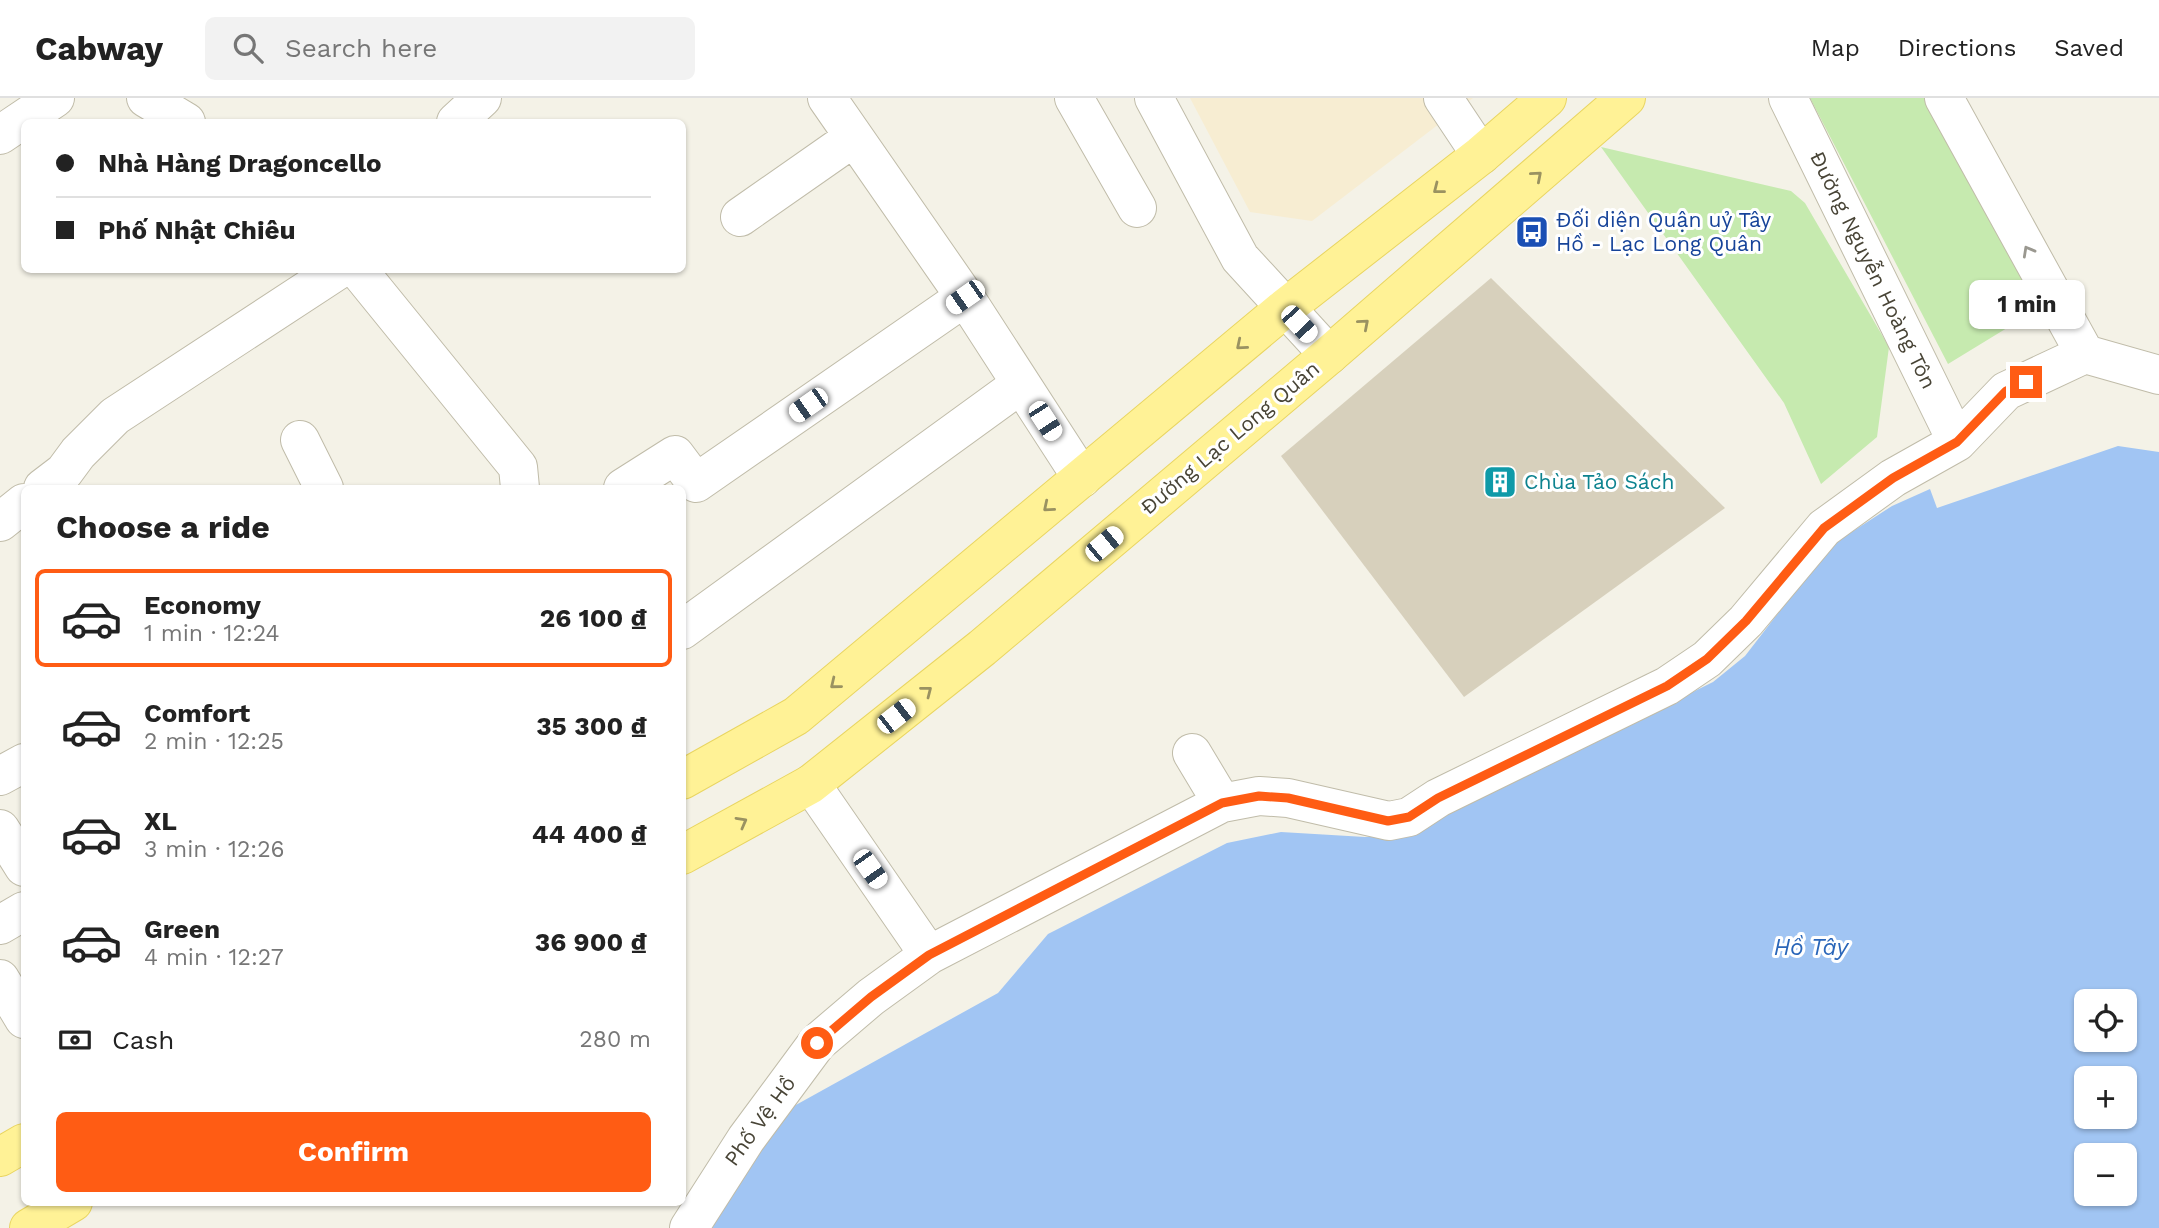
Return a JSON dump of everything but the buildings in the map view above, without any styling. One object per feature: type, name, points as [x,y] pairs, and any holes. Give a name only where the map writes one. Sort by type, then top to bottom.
[{"type":"main road","points":[[686,778],[796,716],[1284,308],[1481,155],[1547,98]]},
{"type":"main road","name":"Đường Lạc Long Quân","points":[[686,853],[811,784],[982,648],[1329,355],[1626,98]]},
{"type":"main road","points":[[0,1157],[21,1145]]},
{"type":"main road","points":[[29,1228],[66,1206]]},
{"type":"street","points":[[24,119],[55,98]]},
{"type":"street","points":[[146,98],[181,119]]},
{"type":"street","points":[[459,119],[482,98]]},
{"type":"street","points":[[827,98],[965,297],[1082,478]]},
{"type":"street","points":[[1074,98],[1137,208]]},
{"type":"street","points":[[1154,98],[1240,258],[1329,355]]},
{"type":"street","points":[[1443,98],[1481,155]]},
{"type":"street","name":"Đường Nguyễn Hoàng Tôn","points":[[1788,98],[1957,442]]},
{"type":"street","points":[[1944,98],[2085,354],[2159,375]]},
{"type":"street","points":[[0,135],[21,121]]},
{"type":"street","points":[[740,217],[853,138]]},
{"type":"street","points":[[47,485],[64,472],[78,453],[115,416],[333,273]]},
{"type":"street","points":[[360,273],[517,467],[520,485]]},
{"type":"street","points":[[628,485],[675,455],[696,483],[965,297]]},
{"type":"street","name":"Phố Vệ Hồ","points":[[689,1228],[738,1150],[817,1043],[871,997],[929,955],[1222,803],[1259,796],[1288,798],[1388,821],[1409,817],[1438,798],[1667,686],[1707,659],[1746,621],[1824,528],[1893,478],[1957,442],[2006,391],[2085,354]]},
{"type":"street","points":[[686,627],[1021,384]]},
{"type":"street","points":[[300,440],[322,485]]},
{"type":"street","points":[[0,522],[21,505]]},
{"type":"street","points":[[1192,753],[1222,803]]},
{"type":"street","points":[[0,776],[21,765]]},
{"type":"street","points":[[811,784],[929,955]]},
{"type":"street","points":[[0,829],[21,862]]},
{"type":"street","points":[[0,925],[21,913]]},
{"type":"street","points":[[0,979],[21,1014]]},
{"type":"shaded area","points":[[1190,98],[1473,98],[1312,221],[1250,212]]},
{"type":"green space","points":[[1810,98],[1926,98],[2043,306],[1948,364]]},
{"type":"green space","points":[[1601,147],[1791,191],[1805,203],[1889,347],[1877,437],[1821,484],[1784,403]]},
{"type":"water","name":"Hồ Tây","points":[[2118,446],[2159,452],[2159,1228],[711,1228],[785,1111],[998,993],[1048,934],[1227,843],[1281,832],[1365,837],[1402,836],[1713,682],[1745,656],[1830,546],[1892,506],[1930,489],[1937,508]]},
{"type":"place","name":"Đối diện Quận uỷ Tây Hồ - Lạc Long Quân","points":[[1532,232]]},
{"type":"place","name":"Chùa Tảo Sách","points":[[1500,482]]},
{"type":"route","points":[[817,1043],[871,997],[929,955],[1222,803],[1259,796],[1288,798],[1388,821],[1409,817],[1438,798],[1667,686],[1707,659],[1746,621],[1824,528],[1893,478],[1957,442],[2006,391],[2026,382]]}]
